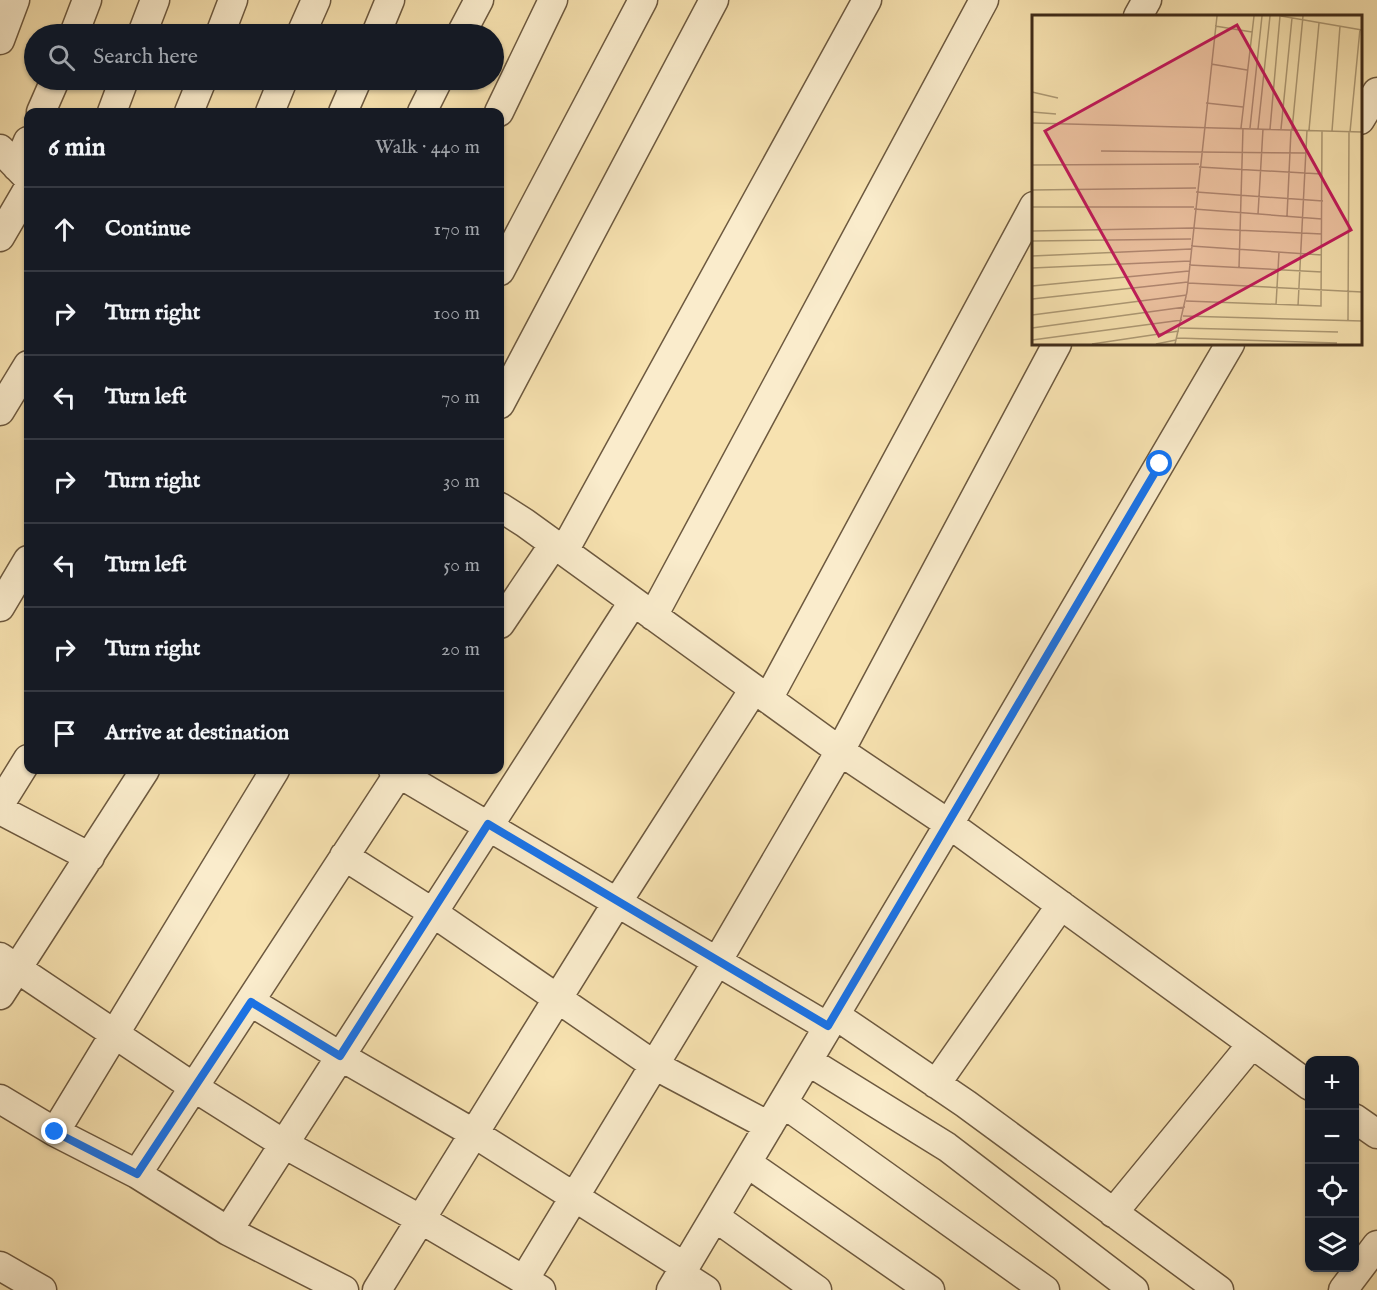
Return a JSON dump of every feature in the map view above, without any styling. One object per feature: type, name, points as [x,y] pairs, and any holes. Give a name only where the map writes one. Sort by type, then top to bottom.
[{"type":"street","points":[[0,40],[15,0]]},
{"type":"street","points":[[78,24],[87,0]]},
{"type":"street","points":[[146,24],[155,0]]},
{"type":"street","points":[[224,24],[234,0]]},
{"type":"street","points":[[306,24],[316,0]]},
{"type":"street","points":[[380,24],[390,0]]},
{"type":"street","points":[[466,24],[479,0]]},
{"type":"street","points":[[501,108],[553,0]]},
{"type":"street","points":[[504,263],[643,0]]},
{"type":"street","points":[[504,397],[714,0]]},
{"type":"street","points":[[504,619],[559,548],[867,0]]},
{"type":"street","points":[[228,1231],[488,824],[643,609],[984,0]]},
{"type":"street","points":[[1139,15],[1147,0]]},
{"type":"street","points":[[43,108],[51,90]]},
{"type":"street","points":[[114,108],[120,90]]},
{"type":"street","points":[[191,108],[198,90]]},
{"type":"street","points":[[272,108],[279,90]]},
{"type":"street","points":[[345,108],[353,90]]},
{"type":"street","points":[[424,108],[433,90]]},
{"type":"street","points":[[1362,117],[1377,92]]},
{"type":"street","points":[[0,237],[24,154]]},
{"type":"street","points":[[377,1290],[618,901],[761,694],[1032,210]]},
{"type":"street","points":[[9,963],[195,1088],[284,1144],[420,1218],[533,1285],[574,1198],[718,960],[840,751],[1056,345]]},
{"type":"street","points":[[679,1277],[949,824],[1229,345]]},
{"type":"street","points":[[0,411],[24,371]]},
{"type":"street","points":[[504,510],[840,751],[949,824],[1305,1082]]},
{"type":"street","points":[[0,607],[24,567]]},
{"type":"street","points":[[0,804],[24,765]]},
{"type":"street","points":[[0,995],[9,963],[90,857],[142,774]]},
{"type":"street","points":[[55,1132],[273,774]]},
{"type":"street","points":[[137,1174],[251,1002],[395,774]]},
{"type":"street","points":[[405,774],[718,960],[832,1021],[936,1084],[1219,1290]]},
{"type":"street","points":[[0,810],[90,857]]},
{"type":"street","points":[[344,856],[432,912],[654,1065],[769,1126]]},
{"type":"street","points":[[936,1084],[1061,905]]},
{"type":"street","points":[[251,1002],[475,1134],[574,1198],[679,1277],[706,1290]]},
{"type":"street","points":[[1113,1213],[1252,1044]]},
{"type":"street","points":[[808,1061],[947,1147],[1134,1290]]},
{"type":"street","points":[[0,1100],[55,1132],[137,1174],[228,1231],[344,1290]]},
{"type":"street","points":[[783,1102],[1045,1290]]},
{"type":"street","points":[[1359,1121],[1377,1134]]},
{"type":"street","points":[[747,1163],[930,1290]]},
{"type":"street","points":[[715,1216],[817,1290]]},
{"type":"street","points":[[1343,1290],[1377,1245]]},
{"type":"street","points":[[0,1266],[42,1290]]},
{"type":"route","points":[[55,1132],[137,1174],[251,1002],[340,1056],[488,824],[828,1026],[1160,464]]}]
